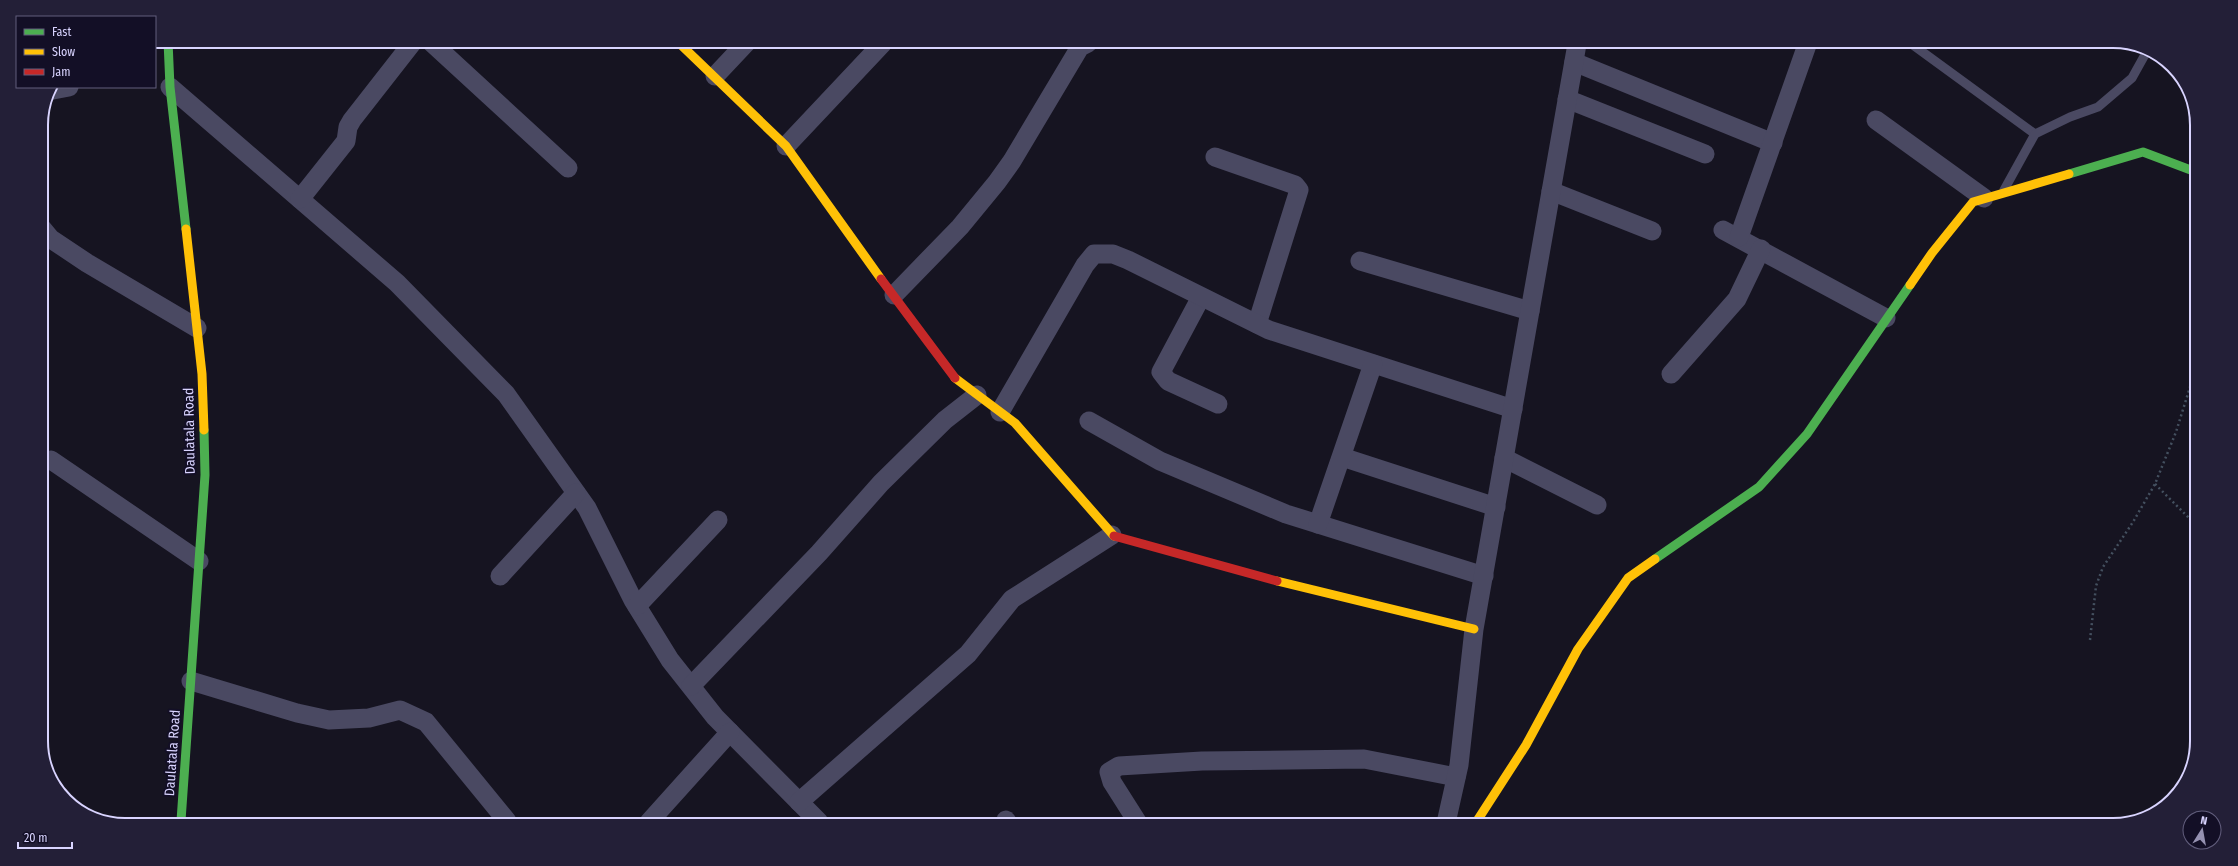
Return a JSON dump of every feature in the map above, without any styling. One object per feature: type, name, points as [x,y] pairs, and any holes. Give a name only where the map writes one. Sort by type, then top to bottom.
[{"type":"street","name":"Daulatala Road","points":[[166,48],[162,68],[170,87],[202,374],[205,475],[190,680],[183,818]]},
{"type":"street","points":[[300,199],[346,141],[348,127],[352,120],[408,48]]},
{"type":"street","points":[[438,48],[568,168]]},
{"type":"street","points":[[685,48],[786,146],[958,381],[1000,412],[1023,432],[1112,535],[1239,572],[1474,629]]},
{"type":"street","points":[[715,76],[741,48]]},
{"type":"street","points":[[786,146],[878,48]]},
{"type":"street","points":[[894,295],[960,227],[997,182],[1012,161],[1079,48]]},
{"type":"street","points":[[1806,48],[1773,143],[1731,234],[1886,318]]},
{"type":"street","points":[[1447,818],[1456,777],[1474,629],[1575,53],[1773,143]]},
{"type":"street","points":[[170,87],[397,284],[506,394],[587,508],[637,606],[670,660],[730,732],[815,818]]},
{"type":"street","points":[[1567,99],[1705,154]]},
{"type":"street","points":[[1876,120],[1984,198]]},
{"type":"street","points":[[1479,818],[1526,745],[1578,649],[1628,578],[1759,487],[1807,434],[1932,253],[1973,202],[2004,191],[2144,152],[2190,170]]},
{"type":"street","points":[[1215,157],[1295,185],[1299,190],[1257,324]]},
{"type":"street","points":[[1551,191],[1652,231]]},
{"type":"street","points":[[48,235],[51,239],[87,263],[196,328]]},
{"type":"street","points":[[1671,374],[1737,299],[1761,249]]},
{"type":"street","points":[[1000,412],[1085,265],[1094,254],[1113,254],[1128,260],[1257,324],[1373,364],[1513,409]]},
{"type":"street","points":[[1360,261],[1530,311]]},
{"type":"street","points":[[1201,297],[1161,372],[1168,381],[1218,404]]},
{"type":"street","points":[[1318,524],[1373,364]]},
{"type":"street","points":[[691,686],[819,553],[881,483],[945,420],[977,395]]},
{"type":"street","points":[[1089,421],[1160,461],[1286,514],[1484,576]]},
{"type":"street","points":[[1342,456],[1496,507]]},
{"type":"street","points":[[1504,458],[1597,505]]},
{"type":"street","points":[[51,460],[199,561]]},
{"type":"street","points":[[500,576],[576,493]]},
{"type":"street","points":[[637,606],[718,520]]},
{"type":"street","points":[[799,802],[968,654],[1012,598],[1112,535]]},
{"type":"street","points":[[190,680],[297,713],[329,720],[369,718],[400,710],[426,722],[505,818]]},
{"type":"street","points":[[653,818],[730,732]]},
{"type":"street","points":[[1135,818],[1112,782],[1109,772],[1119,766],[1202,761],[1364,759],[1456,777]]},
{"type":"lane","points":[[1917,48],[2035,134]]},
{"type":"lane","points":[[2004,191],[2035,134],[2070,117],[2098,107],[2132,78],[2145,55]]},
{"type":"path","points":[[2090,640],[2096,586],[2104,567],[2155,484],[2176,432],[2190,388]]},
{"type":"path","points":[[2155,484],[2190,519]]},
{"type":"traffic: fast","points":[[168,48],[170,87],[186,229]]},
{"type":"traffic: fast","points":[[2069,174],[2143,152],[2190,170]]},
{"type":"traffic: fast","points":[[1655,559],[1759,487],[1807,434],[1910,285]]},
{"type":"traffic: fast","points":[[181,818],[205,475],[204,430]]},
{"type":"traffic: slow","points":[[684,48],[786,146],[881,279]]},
{"type":"traffic: slow","points":[[1910,285],[1932,253],[1973,202],[2069,174]]},
{"type":"traffic: slow","points":[[186,229],[202,374],[204,430]]},
{"type":"traffic: slow","points":[[955,378],[1015,423],[1114,536]]},
{"type":"traffic: slow","points":[[1479,818],[1526,745],[1578,649],[1628,578],[1655,559]]},
{"type":"traffic: slow","points":[[1277,581],[1474,629]]},
{"type":"traffic: jam","points":[[881,279],[955,378]]},
{"type":"traffic: jam","points":[[1114,536],[1277,581]]}]
